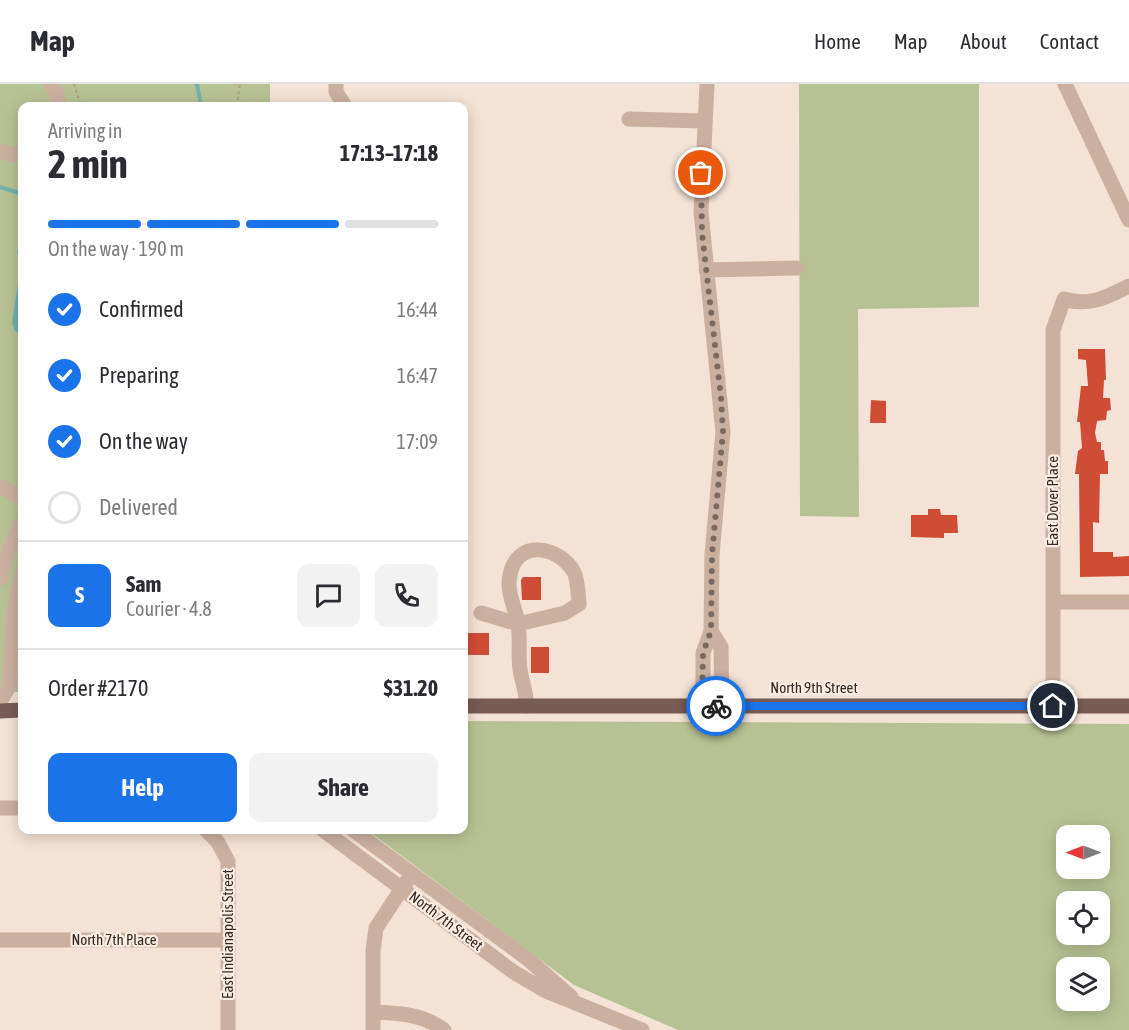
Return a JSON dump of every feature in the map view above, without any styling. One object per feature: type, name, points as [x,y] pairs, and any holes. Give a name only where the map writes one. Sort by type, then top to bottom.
[{"type":"main road","name":"North 9th Street","points":[[468,706],[1129,706]]},
{"type":"main road","points":[[0,711],[18,710]]},
{"type":"street","points":[[51,84],[57,92],[59,102]]},
{"type":"street","points":[[336,84],[336,92],[342,102]]},
{"type":"street","points":[[702,706],[703,653],[711,631],[712,555],[723,432],[700,205],[707,84]]},
{"type":"street","points":[[1065,84],[1129,220]]},
{"type":"street","points":[[628,119],[704,120]]},
{"type":"street","points":[[0,151],[18,154]]},
{"type":"street","points":[[706,270],[797,268]]},
{"type":"street","name":"East Dover Place","points":[[1053,706],[1053,330],[1064,299],[1077,303],[1089,302],[1129,286]]},
{"type":"street","points":[[0,486],[18,496]]},
{"type":"street","points":[[0,579],[18,530]]},
{"type":"street","points":[[481,613],[518,624],[565,613],[579,604],[575,574],[565,560],[546,549],[528,551],[515,561],[512,568],[509,589],[518,624],[521,674],[526,688],[527,706]]},
{"type":"street","points":[[0,702],[10,685],[13,617],[18,592]]},
{"type":"street","points":[[1053,602],[1129,602]]},
{"type":"street","points":[[711,631],[722,651],[722,706]]},
{"type":"street","points":[[0,808],[18,808]]},
{"type":"street","name":"North 7th Street","points":[[328,834],[515,973],[546,991],[642,1030]]},
{"type":"street","name":"North 7th Street","points":[[359,834],[529,960],[575,1002]]},
{"type":"street","name":"East Indianapolis Street","points":[[212,835],[228,861],[228,1030]]},
{"type":"street","points":[[373,1030],[373,951],[376,927],[413,873]]},
{"type":"street","name":"North 7th Place","points":[[0,940],[228,940]]},
{"type":"street","points":[[373,1012],[402,1013],[431,1020],[444,1030]]},
{"type":"path","points":[[74,84],[80,102]]},
{"type":"path","points":[[238,102],[240,84]]},
{"type":"green space","points":[[0,84],[270,84],[270,102],[18,102],[18,692],[0,692]]},
{"type":"green space","points":[[799,84],[979,84],[979,307],[858,309],[859,517],[800,516]]},
{"type":"green space","points":[[468,721],[1129,724],[1129,1030],[678,1030],[574,985],[372,834],[468,834]]},
{"type":"water","points":[[18,283],[18,333],[12,323]]},
{"type":"building","points":[[1078,349],[1105,349],[1106,380],[1104,380],[1103,398],[1110,398],[1111,410],[1107,411],[1106,420],[1097,421],[1095,433],[1097,442],[1101,442],[1101,450],[1104,450],[1105,461],[1108,461],[1108,474],[1100,474],[1099,523],[1093,522],[1093,552],[1113,552],[1113,557],[1129,556],[1129,576],[1080,577],[1079,474],[1075,474],[1078,451],[1082,448],[1080,422],[1077,422],[1081,386],[1088,386],[1086,360],[1078,359]]},
{"type":"building","points":[[871,400],[886,401],[886,423],[870,423]]},
{"type":"building","points":[[928,509],[940,509],[941,515],[957,515],[958,533],[944,533],[944,538],[911,537],[911,515],[928,515]]},
{"type":"building","points":[[523,577],[541,577],[541,600],[522,600],[521,580]]},
{"type":"building","points":[[468,633],[489,633],[489,655],[468,655]]},
{"type":"building","points":[[531,647],[549,647],[549,673],[531,673]]},
{"type":"waterway","points":[[197,84],[200,102]]},
{"type":"waterway","points":[[0,187],[18,193]]},
{"type":"way so far","points":[[701,173],[702,233],[723,432],[713,533],[711,631],[704,648],[703,665],[702,706],[716,706]]},
{"type":"route","points":[[716,706],[1053,706]]}]
